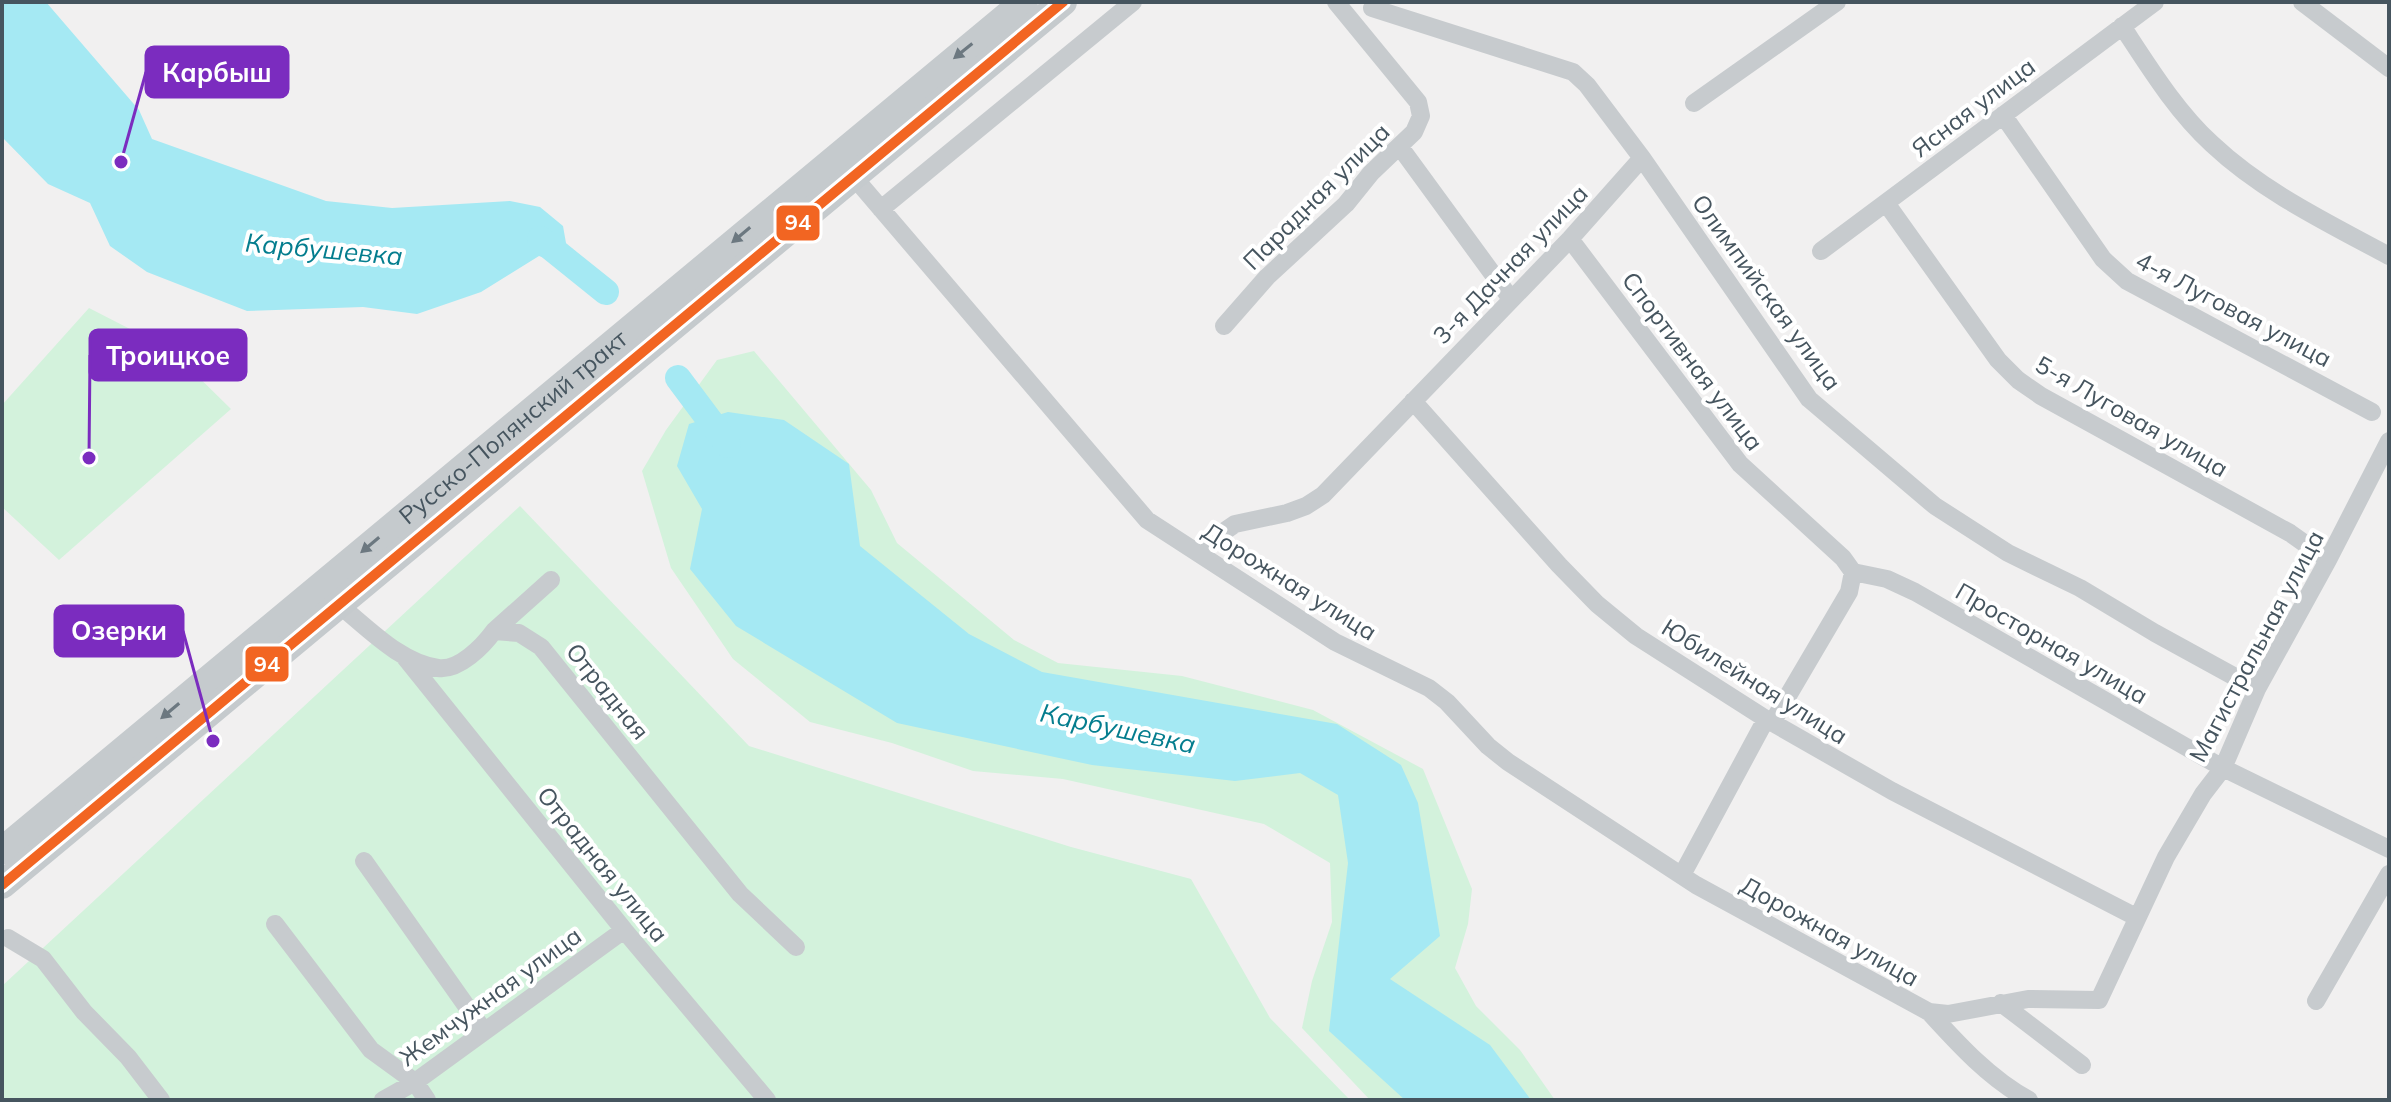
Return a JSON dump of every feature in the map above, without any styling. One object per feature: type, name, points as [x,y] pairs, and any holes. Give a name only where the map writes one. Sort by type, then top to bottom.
[{"type":"main road","name":"Русско-Полянский тракт","points":[[2,851],[1024,2]]},
{"type":"main road","name":"Русско-Полянский тракт","points":[[2,885],[1063,2]]},
{"type":"street","points":[[881,209],[1133,2]]},
{"type":"street","name":"Парадная улица","points":[[1224,326],[1267,277],[1346,204],[1371,173],[1400,147],[1414,132],[1421,116],[1418,102],[1336,2]]},
{"type":"street","points":[[1694,103],[1837,2]]},
{"type":"street","name":"Ясная улица","points":[[1821,251],[2155,2]]},
{"type":"street","points":[[2302,2],[2389,68]]},
{"type":"street","points":[[1350,19],[1377,5]]},
{"type":"street","name":"Олимпийская улица","points":[[1377,5],[1573,72],[1587,85],[1642,158],[1809,399],[1935,506],[2008,553],[2080,588],[2257,689]]},
{"type":"street","points":[[2122,26],[2167,93],[2210,143],[2290,202],[2389,256]]},
{"type":"street","name":"4-я Луговая улица","points":[[2003,115],[2103,259],[2127,281],[2372,412]]},
{"type":"street","points":[[1400,147],[1511,299]]},
{"type":"street","name":"3-я Дачная улица","points":[[1197,550],[1235,524],[1287,513],[1323,495],[1570,239],[1642,158]]},
{"type":"street","name":"Дорожная улица","points":[[853,176],[1147,520],[1335,642],[1429,688],[1508,762],[1682,875],[1771,928],[1929,1012],[1948,1014],[2028,999],[2099,1000]]},
{"type":"street","name":"5-я Луговая улица","points":[[1886,203],[1998,360],[2018,380],[2290,533],[2328,560]]},
{"type":"street","name":"Спортивная улица","points":[[1570,239],[1740,464],[1843,558],[1853,572]]},
{"type":"street","name":"Юбилейная улица","points":[[1413,401],[1559,565],[1606,612],[1636,636],[1769,721],[1892,791],[2136,917]]},
{"type":"street","name":"Магистральная улица","points":[[2099,1000],[2166,857],[2203,794],[2223,768],[2257,689],[2389,441]]},
{"type":"street","points":[[1682,875],[1769,721],[1849,592],[1853,572]]},
{"type":"street","name":"Просторная улица","points":[[1853,572],[1887,579],[1915,592],[2223,768],[2389,849]]},
{"type":"street","points":[[338,604],[404,656],[440,669],[456,664],[483,646],[494,631],[551,580]]},
{"type":"street","name":"Отрадная","points":[[494,631],[519,633],[541,647],[740,894],[796,947]]},
{"type":"street","name":"Отрадная улица","points":[[404,656],[624,930],[767,1100]]},
{"type":"street","points":[[364,861],[484,1031]]},
{"type":"street","points":[[2316,1001],[2389,874]]},
{"type":"street","points":[[275,924],[371,1050],[415,1082],[427,1100]]},
{"type":"street","name":"Жемчужная улица","points":[[383,1100],[415,1082],[624,930]]},
{"type":"street","points":[[4,936],[43,959],[84,1012],[128,1057],[161,1100]]},
{"type":"street","points":[[2001,1003],[2082,1065]]},
{"type":"street","points":[[1929,1012],[1957,1043],[2029,1100]]},
{"type":"green space","points":[[89,308],[171,350],[231,409],[59,560],[2,507],[2,405]]},
{"type":"green space","points":[[754,351],[871,490],[897,543],[1014,640],[1058,663],[1182,676],[1313,710],[1423,769],[1472,889],[1468,924],[1455,968],[1476,1006],[1520,1050],[1555,1100],[1370,1100],[1302,1028],[1312,981],[1332,922],[1330,863],[1264,824],[1063,779],[973,771],[892,743],[810,722],[733,659],[671,568],[642,471],[666,430],[717,360]]},
{"type":"green space","points":[[520,506],[749,746],[1071,847],[1191,879],[1270,1018],[1350,1100],[2,1100],[2,986]]},
{"type":"water","points":[[2,2],[46,2],[139,110],[152,139],[326,201],[392,208],[510,201],[540,207],[563,226],[570,266],[539,256],[481,292],[417,314],[363,307],[247,311],[147,272],[110,246],[90,203],[48,184],[2,137]]},
{"type":"water","points":[[728,412],[784,420],[849,464],[860,546],[969,634],[1042,672],[1337,724],[1401,765],[1418,803],[1440,936],[1390,979],[1490,1045],[1531,1100],[1405,1100],[1329,1031],[1348,863],[1338,795],[1300,773],[1235,781],[1092,765],[897,723],[736,626],[690,569],[702,509],[677,466],[689,424]]},
{"type":"waterway","name":"Карбушевка","points":[[540,239],[606,292]]},
{"type":"waterway","name":"Карбушевка","points":[[678,378],[728,445]]},
{"type":"transit line","name":"94","points":[[2,885],[1063,2]]},
{"type":"place","name":"Карбыш","points":[[121,162]]},
{"type":"place","name":"Троицкое","points":[[89,458]]},
{"type":"place","name":"Озерки","points":[[213,741]]}]
